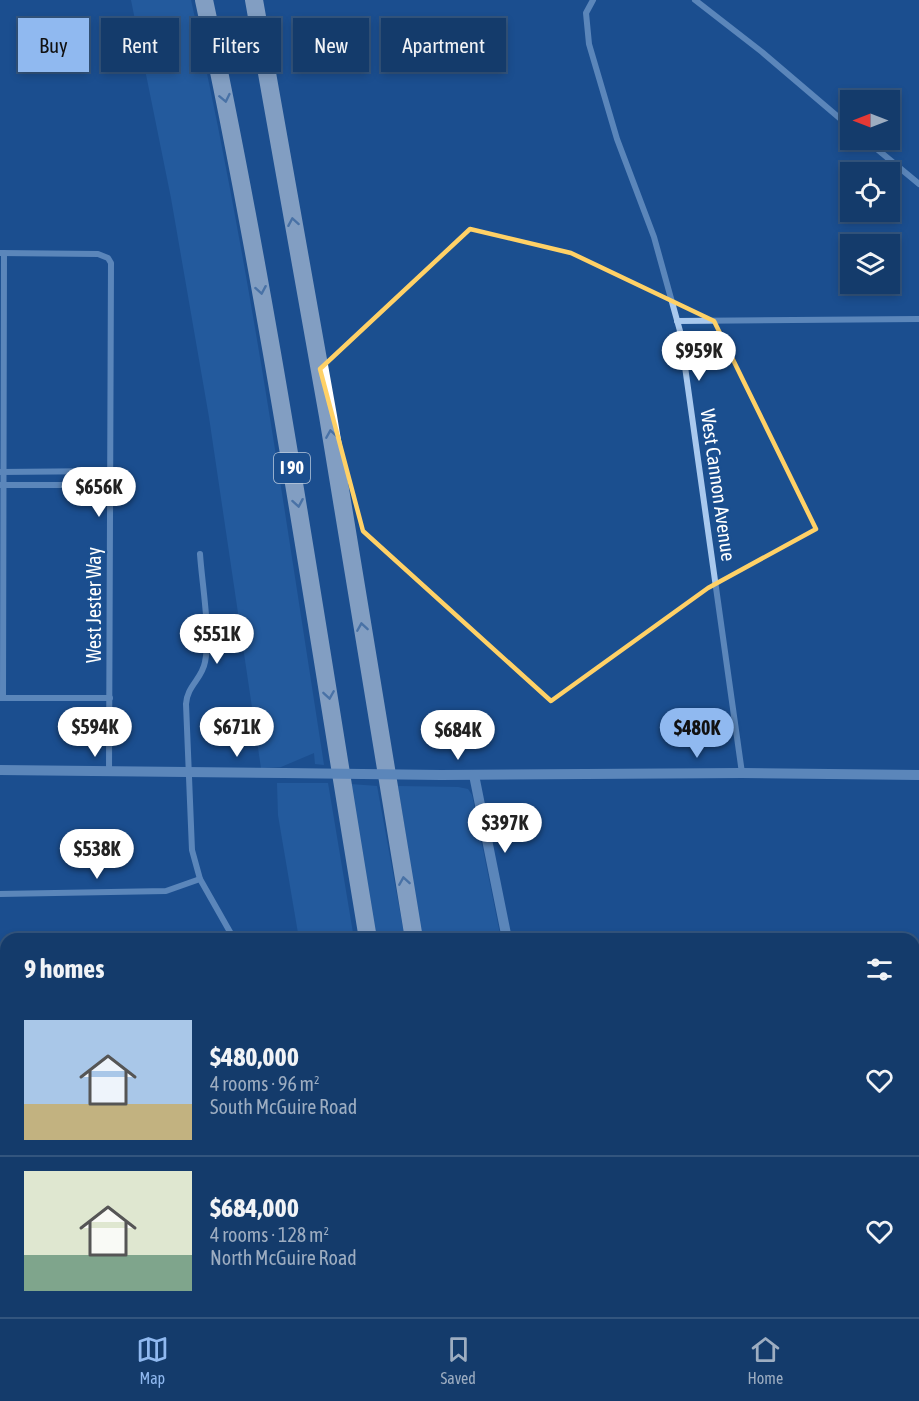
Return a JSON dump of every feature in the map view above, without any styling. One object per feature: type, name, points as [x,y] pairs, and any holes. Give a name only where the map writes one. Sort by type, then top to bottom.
[{"type":"highway","name":"I 90","points":[[204,0],[234,141],[287,440],[367,933]]},
{"type":"highway","name":"I 90","points":[[254,0],[326,405],[413,933]]},
{"type":"street","name":"West Cannon Avenue","points":[[593,0],[586,14],[589,44],[617,139],[654,237],[677,321],[742,773]]},
{"type":"street","points":[[695,0],[762,52],[840,118]]},
{"type":"street","points":[[878,150],[919,184]]},
{"type":"street","points":[[2,253],[2,698],[110,698]]},
{"type":"street","name":"West Jester Way","points":[[2,253],[91,254],[108,258],[111,263],[109,772]]},
{"type":"street","points":[[677,321],[919,320]]},
{"type":"street","points":[[2,472],[111,471]]},
{"type":"street","points":[[2,485],[111,485]]},
{"type":"street","points":[[200,554],[207,647],[204,669],[187,695],[192,850],[200,879],[231,933]]},
{"type":"street","points":[[0,770],[441,776],[742,773],[919,775]]},
{"type":"street","points":[[474,776],[506,933]]},
{"type":"street","points":[[0,894],[166,891],[200,879]]},
{"type":"highlighted area","points":[[470,229],[571,253],[714,321],[816,529],[708,588],[551,701],[363,531],[320,369]]},
{"type":"shaded area","points":[[131,0],[191,0],[195,18],[191,18],[191,72],[206,72],[230,190],[248,285],[324,765],[315,764],[314,753],[281,767],[261,768],[209,417],[171,198],[146,72],[179,72],[179,18],[135,18]]},
{"type":"shaded area","points":[[277,783],[328,783],[353,933],[298,933],[278,815]]},
{"type":"shaded area","points":[[350,784],[377,786],[404,933],[372,933]]},
{"type":"shaded area","points":[[398,786],[468,789],[472,795],[500,933],[421,933]]}]
